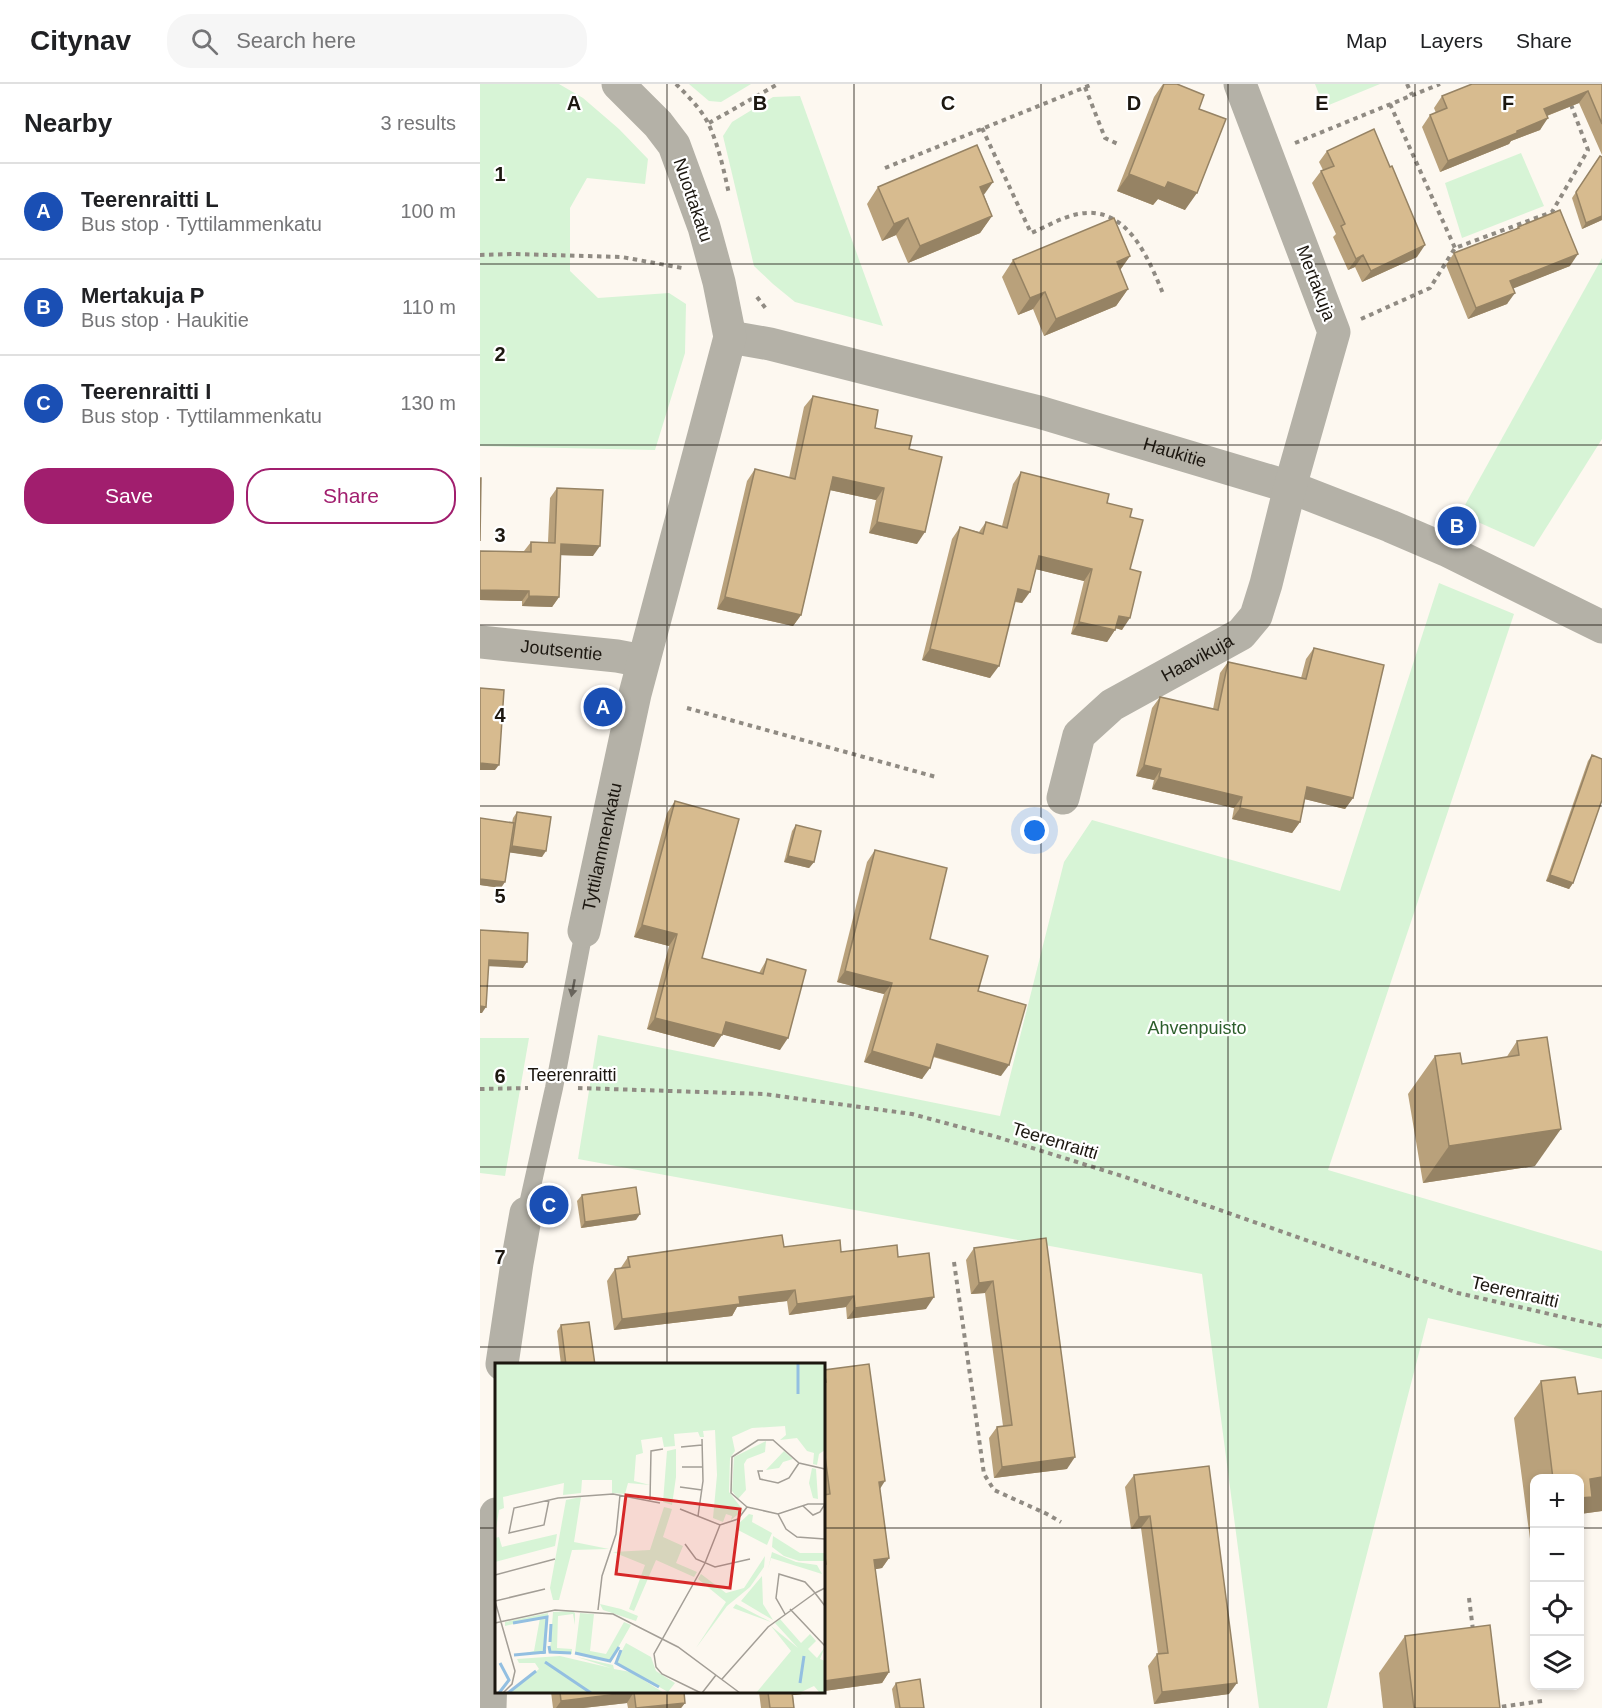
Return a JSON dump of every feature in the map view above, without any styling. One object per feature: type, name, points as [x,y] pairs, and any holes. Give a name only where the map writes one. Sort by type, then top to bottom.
[{"type":"street","name":"Nuottakatu","points":[[618,84],[653,118],[674,146],[705,227],[730,337]]},
{"type":"street","name":"Mertakuja","points":[[1240,84],[1334,332],[1290,487]]},
{"type":"street","name":"Haukitie","points":[[730,337],[781,346],[1039,412],[1290,487],[1390,525],[1602,627]]},
{"type":"street","name":"Tyttilammenkatu","points":[[584,931],[643,661],[730,337]]},
{"type":"street","name":"Haavikuja","points":[[1063,798],[1079,735],[1112,705],[1241,634],[1256,616],[1290,487]]},
{"type":"street","name":"Joutsentie","points":[[480,642],[616,656],[643,661]]},
{"type":"street","name":"Tyttilammenkatu","points":[[502,1363],[526,1213]]},
{"type":"street","points":[[480,1366],[495,1367]]},
{"type":"street","points":[[490,1708],[495,1546]]},
{"type":"lane","name":"Tyttilammenkatu","points":[[526,1213],[554,1088],[584,931]]},
{"type":"path","points":[[676,84],[709,123],[730,198]]},
{"type":"path","points":[[709,123],[778,84]]},
{"type":"path","points":[[885,168],[1093,84]]},
{"type":"path","points":[[1407,84],[1412,95]]},
{"type":"path","points":[[1267,154],[1440,84]]},
{"type":"path","points":[[1085,87],[1105,138],[1120,145]]},
{"type":"path","points":[[1334,332],[1430,288],[1455,248],[1552,212],[1588,150],[1567,95]]},
{"type":"path","points":[[1390,104],[1455,248]]},
{"type":"path","points":[[982,128],[1031,233],[1076,214],[1091,212],[1106,216],[1122,224],[1134,237],[1149,261],[1164,296]]},
{"type":"path","points":[[480,255],[622,257],[692,270]]},
{"type":"path","points":[[753,286],[757,297],[771,314]]},
{"type":"path","points":[[687,708],[936,777]]},
{"type":"path","name":"Teerenraitti","points":[[480,1089],[631,1089],[764,1094],[912,1114],[997,1137],[1125,1177],[1458,1293],[1602,1326]]},
{"type":"path","points":[[954,1262],[984,1474],[994,1490],[1061,1522]]},
{"type":"path","points":[[1469,1598],[1473,1631]]},
{"type":"path","points":[[1493,1708],[1542,1701]]},
{"type":"green space","points":[[480,84],[559,84],[583,98],[619,129],[648,159],[645,184],[587,178],[570,208],[570,271],[598,298],[669,293],[686,304],[685,353],[655,450],[480,446]]},
{"type":"green space","points":[[689,84],[751,84],[721,102],[709,101]]},
{"type":"green space","points":[[1315,84],[1380,84],[1324,107]]},
{"type":"green space","points":[[800,96],[883,326],[795,302],[754,266],[723,136],[732,122],[773,97]]},
{"type":"green space","points":[[1521,153],[1544,206],[1462,238],[1445,183]]},
{"type":"green space","points":[[1602,258],[1602,439],[1534,547],[1460,514]]},
{"type":"green space","name":"Ahvenpuisto","points":[[1439,583],[1514,614],[1328,1170],[1602,1251],[1602,1359],[1428,1318],[1327,1708],[1259,1708],[1202,1274],[578,1159],[598,1035],[1000,1116],[1064,862],[1092,820],[1340,891]]},
{"type":"green space","points":[[480,1038],[529,1038],[505,1176],[480,1173]]},
{"type":"building","points":[[1164,84],[1177,84],[1204,95],[1199,109],[1226,119],[1197,193],[1168,182],[1165,188],[1129,174]]},
{"type":"building","points":[[1472,84],[1602,84],[1602,124],[1588,91],[1544,109],[1548,118],[1448,161],[1430,115],[1447,108],[1442,96]]},
{"type":"building","points":[[1374,129],[1425,245],[1371,271],[1363,255],[1356,259],[1341,226],[1345,224],[1321,171],[1334,166],[1327,151]]},
{"type":"building","points":[[977,145],[993,182],[980,187],[992,216],[920,246],[908,218],[894,224],[878,187]]},
{"type":"building","points":[[1600,156],[1602,157],[1602,216],[1586,223],[1576,192]]},
{"type":"building","points":[[1560,210],[1578,254],[1510,281],[1515,293],[1476,308],[1454,253]]},
{"type":"building","points":[[1114,218],[1130,256],[1117,262],[1128,289],[1056,319],[1045,292],[1030,298],[1013,260]]},
{"type":"building","points":[[813,396],[878,410],[875,428],[912,436],[909,449],[942,457],[925,532],[877,522],[884,488],[833,477],[801,615],[725,597],[755,469],[795,479]]},
{"type":"building","points":[[1021,472],[1109,494],[1107,503],[1132,509],[1130,517],[1143,520],[1130,569],[1141,572],[1130,618],[1119,616],[1115,630],[1079,622],[1092,569],[1039,556],[1030,592],[1018,589],[999,666],[930,649],[960,527],[983,534],[986,522],[1007,528]]},
{"type":"building","points":[[480,478],[481,478],[480,541]]},
{"type":"building","points":[[557,488],[603,490],[600,546],[561,544],[559,597],[529,596],[529,591],[480,590],[480,551],[531,552],[531,542],[555,543]]},
{"type":"building","points":[[1314,648],[1384,665],[1353,798],[1307,787],[1300,822],[1240,808],[1242,797],[1159,777],[1161,769],[1144,765],[1160,697],[1218,710],[1228,662],[1306,679]]},
{"type":"building","points":[[480,688],[504,690],[499,765],[480,763]]},
{"type":"building","points":[[1592,755],[1602,759],[1602,800],[1573,883],[1550,875]]},
{"type":"building","points":[[675,801],[739,819],[702,958],[763,974],[767,959],[806,970],[788,1038],[726,1022],[722,1035],[655,1018],[677,934],[642,925]]},
{"type":"building","points":[[517,812],[551,817],[546,851],[512,846]]},
{"type":"building","points":[[480,818],[514,823],[505,882],[480,879]]},
{"type":"building","points":[[796,825],[821,831],[814,862],[788,856]]},
{"type":"building","points":[[875,850],[947,868],[930,939],[988,956],[978,991],[1026,1005],[1009,1065],[937,1044],[930,1068],[872,1051],[892,983],[845,971]]},
{"type":"building","points":[[480,930],[528,933],[527,962],[489,960],[486,1007],[480,1006]]},
{"type":"building","points":[[1547,1037],[1561,1129],[1449,1146],[1435,1056],[1460,1053],[1462,1064],[1519,1055],[1517,1041]]},
{"type":"building","points":[[636,1187],[640,1214],[585,1222],[582,1195]]},
{"type":"building","points":[[782,1235],[784,1247],[840,1240],[841,1252],[897,1245],[898,1257],[929,1253],[934,1297],[855,1308],[854,1296],[797,1304],[795,1290],[739,1297],[740,1304],[622,1319],[615,1269],[630,1267],[628,1257]]},
{"type":"building","points":[[1046,1238],[1075,1457],[1002,1467],[997,1427],[1012,1425],[993,1281],[979,1283],[974,1248]]},
{"type":"building","points":[[589,1322],[595,1363],[566,1363],[561,1325]]},
{"type":"building","points":[[869,1364],[885,1481],[879,1482],[889,1558],[874,1560],[889,1672],[825,1681],[825,1495],[830,1494],[825,1456],[825,1370]]},
{"type":"building","points":[[1575,1377],[1578,1394],[1602,1391],[1602,1477],[1590,1479],[1592,1497],[1584,1498],[1584,1474],[1552,1474],[1541,1381]]},
{"type":"building","points":[[1209,1466],[1237,1683],[1162,1692],[1157,1654],[1168,1653],[1150,1516],[1139,1517],[1134,1475]]},
{"type":"building","points":[[1490,1625],[1500,1708],[1414,1708],[1405,1636]]},
{"type":"building","points":[[920,1679],[924,1708],[900,1708],[896,1683]]},
{"type":"building","points":[[560,1693],[626,1693],[561,1701]]},
{"type":"building","points":[[634,1693],[684,1693],[685,1703],[636,1708]]},
{"type":"building","points":[[768,1693],[792,1693],[794,1708],[770,1708]]},
{"type":"place","name":"Mertakuja P","points":[[1457,526]]},
{"type":"place","name":"Teerenraitti L","points":[[603,707]]},
{"type":"place","name":"Teerenraitti I","points":[[549,1205]]}]
